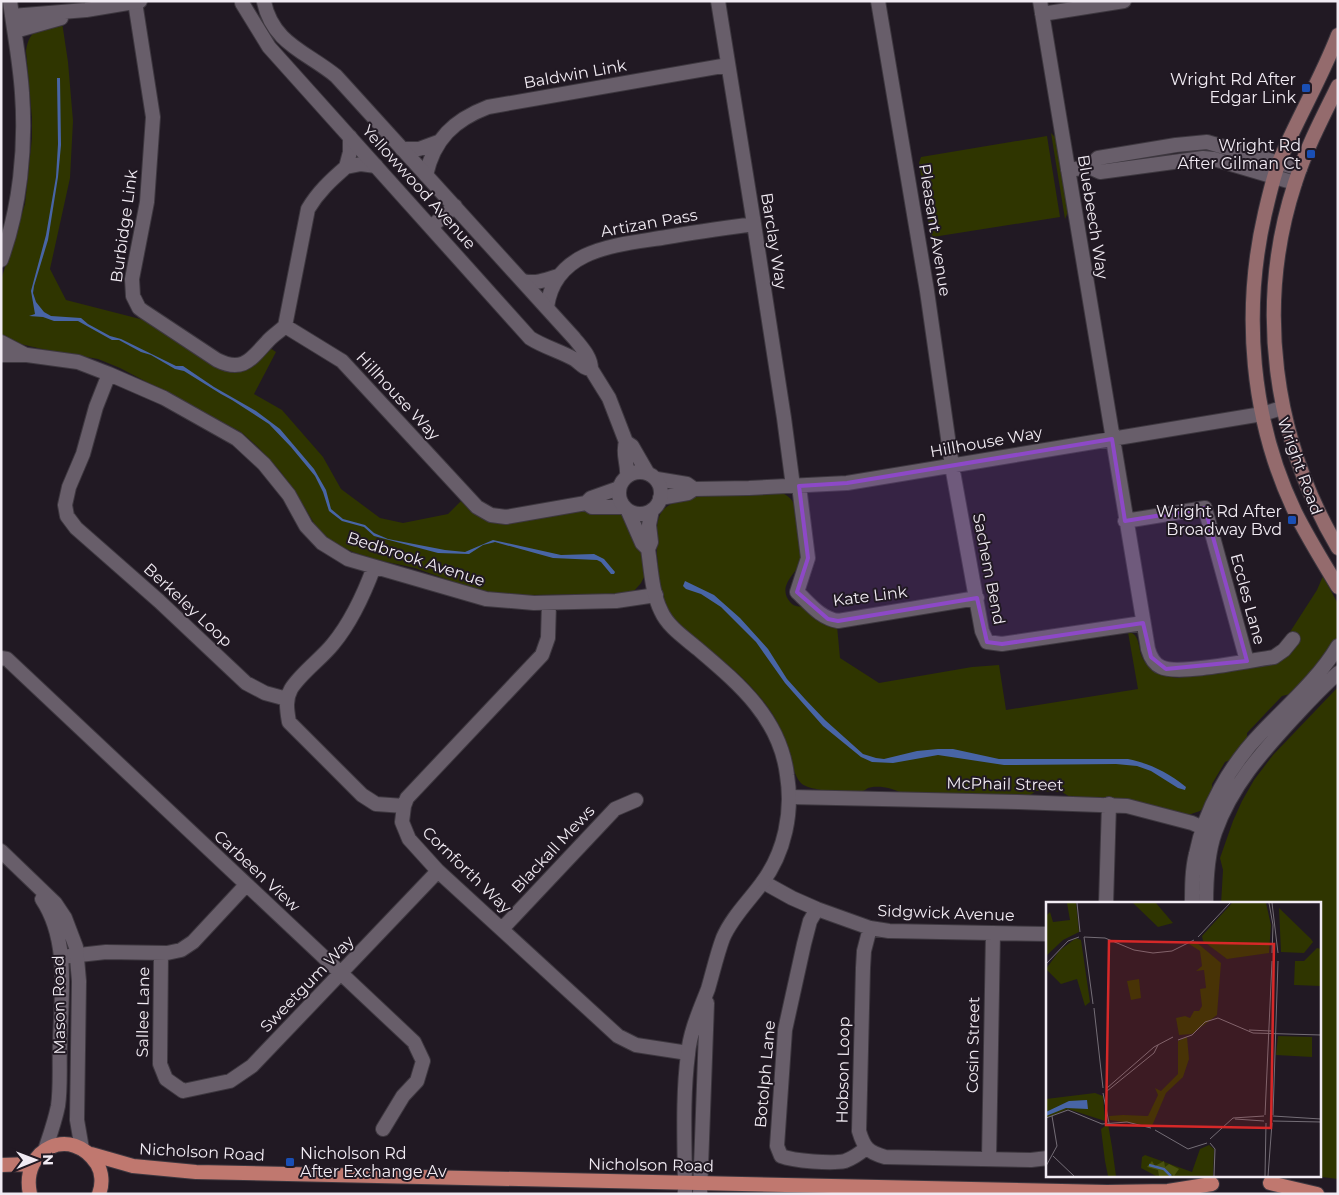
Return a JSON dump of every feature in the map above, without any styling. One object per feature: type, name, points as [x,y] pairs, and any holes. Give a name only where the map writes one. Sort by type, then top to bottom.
[{"type":"main road","name":"Wright Road","points":[[1338,35],[1279,162],[1274,178],[1261,231],[1254,275],[1253,348],[1262,414],[1273,455],[1295,511],[1338,587]]},
{"type":"main road","name":"Wright Road","points":[[1338,86],[1309,144],[1295,183],[1279,245],[1273,313],[1275,362],[1282,408],[1303,479],[1338,548]]},
{"type":"main road","name":"Nicholson Road","points":[[45,1150],[64,1144],[134,1166],[196,1172],[700,1189],[1155,1192],[1213,1185]]},
{"type":"main road","points":[[30,1194],[28,1173],[32,1164],[45,1150]]},
{"type":"main road","points":[[87,1151],[99,1167],[102,1178],[99,1194]]},
{"type":"main road","points":[[1,1165],[32,1164]]},
{"type":"main road","points":[[1269,1184],[1317,1194]]},
{"type":"street","points":[[1,260],[17,202],[23,151],[22,94],[10,1]]},
{"type":"street","name":"Barclay Way","points":[[718,1],[796,486]]},
{"type":"street","name":"Pleasant Avenue","points":[[878,1],[925,281],[952,466]]},
{"type":"street","points":[[1041,8],[1124,1]]},
{"type":"street","points":[[12,16],[86,10],[138,2]]},
{"type":"street","name":"Burbidge Link","points":[[138,2],[153,117],[149,187],[132,279],[133,296],[139,308],[143,311],[218,360],[230,365],[241,364],[252,359],[285,326]]},
{"type":"street","points":[[241,2],[257,5],[264,2]]},
{"type":"street","name":"Yellowwood Avenue","points":[[241,2],[268,47],[530,338],[566,355],[586,369],[591,369]]},
{"type":"street","name":"Yellowwood Avenue","points":[[264,2],[266,14],[272,26],[283,38],[295,49],[336,76],[583,349],[591,364],[591,369],[609,398],[626,442],[632,446],[652,476]]},
{"type":"street","name":"Bluebeech Way","points":[[1041,8],[1125,521],[1151,657],[1156,664],[1175,671],[1247,661],[1279,654],[1293,639]]},
{"type":"street","points":[[15,31],[86,10]]},
{"type":"street","name":"Baldwin Link","points":[[402,149],[419,149],[438,142],[468,116],[488,107],[728,65]]},
{"type":"street","points":[[346,167],[350,152],[350,137]]},
{"type":"street","name":"Baldwin Link","points":[[426,175],[431,156],[438,142]]},
{"type":"street","points":[[1088,167],[1098,158],[1197,142],[1212,143],[1300,169]]},
{"type":"street","points":[[1068,170],[1088,167],[1100,172],[1204,158],[1214,159],[1295,183]]},
{"type":"street","points":[[285,326],[308,209],[324,187],[346,167],[361,164],[376,166]]},
{"type":"street","points":[[431,227],[455,206]]},
{"type":"street","name":"Artizan Pass","points":[[547,307],[550,290],[558,276],[570,265],[587,254],[604,248],[754,224]]},
{"type":"street","name":"Artizan Pass","points":[[523,281],[540,282],[558,276]]},
{"type":"street","name":"Hillhouse Way","points":[[285,326],[342,361],[477,507],[491,515],[506,517],[586,503],[591,498],[619,488]]},
{"type":"street","name":"Bedbrook Avenue","points":[[1,342],[27,355]]},
{"type":"street","name":"Bedbrook Avenue","points":[[1,355],[27,355],[78,362],[164,398],[237,440],[264,464],[289,495],[306,526],[322,543],[348,559],[486,599],[549,603],[616,601],[656,596]]},
{"type":"street","name":"Berkeley Loop","points":[[109,374],[96,407],[83,454],[69,487],[65,505],[67,516],[76,528],[159,601],[246,683],[265,693],[287,699]]},
{"type":"street","name":"Hillhouse Way","points":[[660,498],[688,493],[694,489],[847,483],[1262,414],[1282,408]]},
{"type":"street","name":"Yellowwood Avenue","points":[[626,442],[624,449],[628,465],[627,475]]},
{"type":"street","name":"Sachem Bend","points":[[952,466],[982,631],[988,642],[1002,644],[1143,623]]},
{"type":"street","points":[[648,549],[642,543],[619,496],[619,488],[622,481],[627,475],[634,472],[652,476],[661,491],[660,498],[652,510],[649,525],[651,542],[648,549],[656,596],[661,611],[667,621],[738,685],[760,709],[781,748],[790,797],[787,824],[774,864],[763,882],[736,914],[724,938],[691,1036],[688,1053],[685,1188]]},
{"type":"street","name":"Hillhouse Way","points":[[652,476],[688,484],[694,489]]},
{"type":"street","name":"Kate Link","points":[[796,486],[808,558],[797,592],[820,615],[838,621],[977,598]]},
{"type":"street","name":"Hillhouse Way","points":[[586,503],[592,506],[626,509]]},
{"type":"street","name":"Eccles Lane","points":[[1125,521],[1205,508],[1247,661]]},
{"type":"street","points":[[626,509],[640,514],[652,510]]},
{"type":"street","points":[[374,567],[363,598],[334,643],[292,688],[286,706],[290,722],[362,795],[376,804],[404,806],[407,798],[542,655],[548,638],[549,603]]},
{"type":"street","points":[[1206,902],[1212,805],[1225,781],[1244,753],[1313,678],[1338,646]]},
{"type":"street","name":"Carbeen View","points":[[1,658],[7,659],[414,1042],[423,1061],[417,1081],[403,1096],[383,1129]]},
{"type":"street","points":[[1192,902],[1196,855],[1209,830],[1224,811],[1249,767],[1338,673]]},
{"type":"street","name":"McPhail Street","points":[[790,797],[1109,804],[1138,808],[1209,830]]},
{"type":"street","name":"Blackall Mews","points":[[502,929],[615,808],[636,800]]},
{"type":"street","points":[[1106,902],[1109,804]]},
{"type":"street","name":"Cornforth Way","points":[[404,806],[402,822],[409,839],[438,871],[618,1036],[636,1045],[688,1053]]},
{"type":"street","name":"Mason Road","points":[[1,851],[55,903],[66,918],[72,933],[77,955],[79,981],[77,1124],[87,1151]]},
{"type":"street","name":"Sweetgum Way","points":[[182,1092],[230,1081],[242,1075],[438,871]]},
{"type":"street","name":"Mason Road","points":[[27,877],[49,910],[58,936],[61,957],[58,1104],[45,1150]]},
{"type":"street","name":"Sidgwick Avenue","points":[[763,882],[817,909],[870,928],[889,931],[1046,934]]},
{"type":"street","points":[[61,957],[106,952],[162,953],[181,950],[193,942],[246,885]]},
{"type":"street","name":"Botolph Lane","points":[[817,909],[810,921],[806,936],[785,1030],[777,1146],[781,1156],[792,1160],[842,1162],[851,1159],[866,1148]]},
{"type":"street","name":"Hobson Loop","points":[[866,1148],[859,1131],[863,968],[864,951],[870,928]]},
{"type":"street","name":"Cosin Street","points":[[989,1159],[993,933]]},
{"type":"street","name":"Sallee Lane","points":[[162,953],[160,1064],[166,1080],[182,1092]]},
{"type":"street","points":[[700,1189],[708,988]]},
{"type":"street","points":[[866,1148],[875,1154],[885,1157],[1031,1160],[1046,1158]]},
{"type":"highlighted area","points":[[1112,439],[1125,521],[1205,508],[1247,661],[1166,669],[1151,657],[1143,623],[1002,644],[987,642],[977,598],[838,621],[828,619],[797,592],[808,558],[799,486],[847,483]]},
{"type":"green space","points":[[62,22],[68,62],[73,121],[70,178],[50,269],[66,300],[144,320],[223,370],[245,370],[260,360],[270,348],[276,352],[254,394],[282,410],[323,457],[341,489],[380,518],[403,523],[448,514],[463,499],[482,517],[583,509],[623,513],[642,550],[645,575],[634,591],[619,594],[528,595],[489,593],[415,568],[353,552],[330,541],[318,530],[295,491],[280,471],[241,432],[120,368],[98,359],[42,349],[12,342],[1,337],[1,280],[25,204],[32,138],[26,51],[33,33]]},
{"type":"green space","points":[[1051,133],[1056,138],[1068,212],[1065,219]]},
{"type":"green space","points":[[1047,136],[1060,217],[933,237],[930,232],[919,163],[921,157]]},
{"type":"green space","points":[[781,492],[791,499],[795,506],[803,554],[800,564],[789,579],[785,590],[786,596],[794,605],[811,608],[837,626],[840,658],[879,683],[972,667],[999,665],[1006,710],[1138,689],[1128,632],[1137,638],[1142,657],[1153,670],[1178,678],[1279,661],[1290,655],[1301,640],[1290,632],[1317,590],[1323,576],[1338,604],[1338,637],[1324,659],[1290,694],[1282,696],[1247,733],[1247,741],[1232,759],[1225,762],[1212,784],[1212,792],[1207,804],[1200,811],[1191,814],[1183,814],[1141,802],[1117,798],[1070,797],[1062,792],[1036,791],[1029,796],[901,793],[890,788],[881,787],[849,792],[813,788],[802,784],[796,775],[781,730],[763,700],[738,674],[683,628],[670,614],[666,607],[659,578],[657,532],[658,520],[663,510],[685,499],[701,496]]},
{"type":"green space","points":[[1338,687],[1338,1179],[1322,1177],[1322,902],[1221,902],[1223,870],[1220,858],[1233,821],[1254,780],[1273,755]]},
{"type":"water","points":[[57,78],[60,78],[61,145],[58,177],[48,240],[33,293],[36,302],[44,312],[51,316],[81,318],[110,336],[121,339],[176,366],[183,366],[214,387],[256,411],[280,429],[314,469],[326,490],[331,509],[343,519],[365,525],[374,533],[388,539],[445,550],[465,552],[493,540],[561,555],[594,554],[604,559],[615,572],[614,574],[611,574],[597,560],[553,558],[495,542],[483,545],[469,554],[438,553],[374,536],[364,527],[342,521],[329,511],[315,476],[291,447],[269,424],[232,400],[184,371],[175,369],[119,340],[112,340],[78,321],[54,321],[43,317],[29,316],[35,314],[31,291],[46,235],[56,177],[58,144]]},
{"type":"water","points":[[685,581],[714,595],[740,618],[768,649],[787,679],[805,699],[863,754],[884,759],[917,751],[953,749],[999,759],[1128,759],[1144,763],[1165,773],[1186,787],[1185,790],[1178,788],[1151,771],[1137,766],[1116,764],[1004,765],[938,755],[893,763],[872,762],[861,757],[823,726],[785,683],[756,642],[721,607],[701,594],[686,589],[683,586]]},
{"type":"place","name":"Wright Rd After Edgar Link","points":[[1306,88]]},
{"type":"place","name":"Wright Rd After Gilman Ct","points":[[1311,154]]},
{"type":"place","name":"Wright Rd After Broadway Bvd","points":[[1292,520]]},
{"type":"place","name":"Nicholson Rd After Exchange Av","points":[[290,1162]]}]
